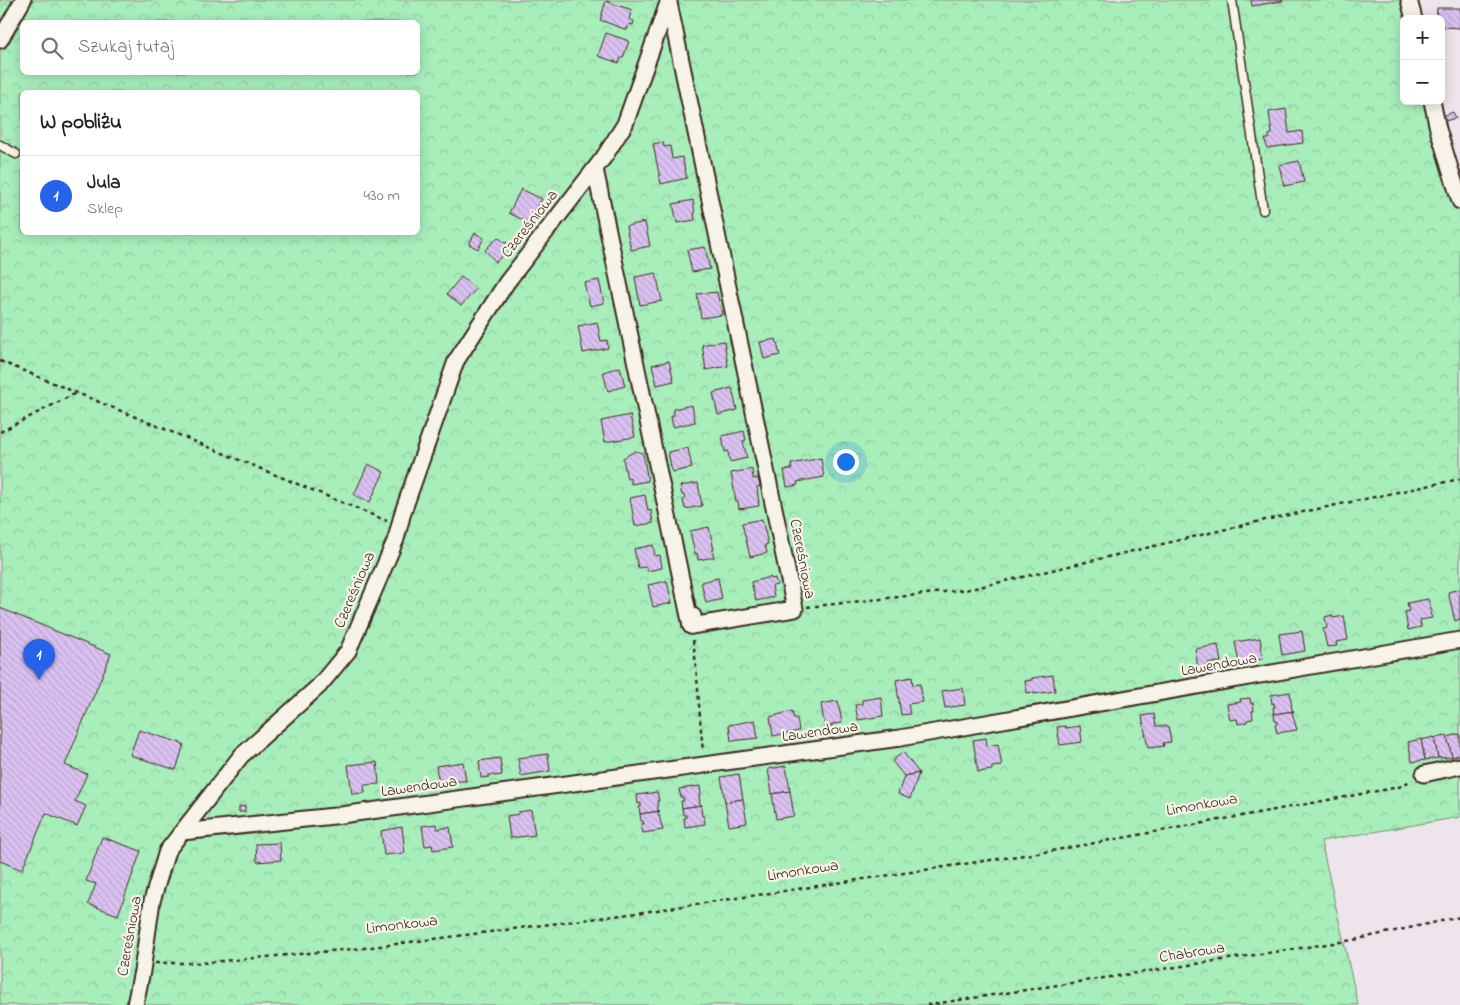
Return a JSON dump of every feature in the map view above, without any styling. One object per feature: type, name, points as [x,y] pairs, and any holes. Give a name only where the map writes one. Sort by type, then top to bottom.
[{"type":"street","points":[[0,40],[23,0]]},
{"type":"street","points":[[1409,0],[1413,15]]},
{"type":"street","name":"Czereśniowa","points":[[135,1005],[152,901],[167,851],[241,756],[319,686],[348,651],[396,539],[456,361],[507,282],[595,169],[625,124],[669,1]]},
{"type":"street","name":"Czereśniowa","points":[[669,1],[795,609],[692,621]]},
{"type":"street","points":[[1433,105],[1438,129],[1460,201]]},
{"type":"street","points":[[595,169],[692,621]]},
{"type":"street","name":"Lawendowa","points":[[182,832],[344,814],[900,738],[1460,640]]},
{"type":"street","points":[[1424,774],[1460,766]]},
{"type":"lane","points":[[1232,0],[1264,210]]},
{"type":"lane","points":[[0,145],[16,154]]},
{"type":"path","points":[[0,361],[399,526]]},
{"type":"path","points":[[0,432],[76,393]]},
{"type":"path","points":[[795,609],[971,589],[1256,523],[1460,479]]},
{"type":"path","points":[[692,621],[704,765]]},
{"type":"path","name":"Limonkowa","points":[[143,963],[201,963],[364,948],[638,913],[1050,851],[1399,787],[1424,774]]},
{"type":"path","name":"Chabrowa","points":[[927,1005],[1353,940],[1460,917]]},
{"type":"green space","points":[[0,0],[1412,0],[1416,15],[1400,15],[1400,105],[1439,105],[1460,190],[1460,817],[1321,841],[1358,1005],[0,1005]]},
{"type":"building","points":[[1251,0],[1283,0],[1283,1],[1252,6]]},
{"type":"building","points":[[606,1],[632,10],[629,19],[634,21],[633,25],[629,24],[627,30],[600,20]]},
{"type":"building","points":[[1437,8],[1460,8],[1460,28],[1445,27],[1445,15],[1436,15]]},
{"type":"building","points":[[606,33],[629,41],[623,58],[621,58],[619,63],[598,56]]},
{"type":"building","points":[[1286,109],[1289,133],[1302,131],[1303,143],[1267,148],[1265,139],[1269,139],[1269,135],[1272,134],[1269,112]]},
{"type":"building","points":[[1453,112],[1456,118],[1445,121],[1443,116]]},
{"type":"building","points":[[663,142],[664,147],[670,146],[672,159],[682,157],[687,178],[661,184],[653,144]]},
{"type":"building","points":[[1299,161],[1304,182],[1284,186],[1279,165]]},
{"type":"building","points":[[521,189],[542,199],[529,223],[509,213]]},
{"type":"building","points":[[693,200],[695,220],[677,223],[673,204]]},
{"type":"building","points":[[645,222],[650,246],[631,250],[626,226]]},
{"type":"building","points":[[475,233],[484,238],[478,249],[469,244]]},
{"type":"building","points":[[498,237],[511,247],[496,262],[485,250]]},
{"type":"building","points":[[705,247],[710,269],[692,272],[687,250]]},
{"type":"building","points":[[656,273],[662,301],[640,305],[635,277]]},
{"type":"building","points":[[461,277],[476,289],[461,306],[447,294]]},
{"type":"building","points":[[599,280],[604,303],[590,306],[584,283]]},
{"type":"building","points":[[717,292],[722,315],[701,318],[697,294]]},
{"type":"building","points":[[597,322],[601,341],[607,340],[608,348],[583,353],[578,326]]},
{"type":"building","points":[[776,339],[780,355],[764,359],[760,342]]},
{"type":"building","points":[[724,341],[728,366],[706,370],[702,345]]},
{"type":"building","points":[[669,361],[674,381],[657,385],[652,365]]},
{"type":"building","points":[[620,367],[625,386],[608,391],[603,372]]},
{"type":"building","points":[[732,388],[737,410],[718,415],[713,393]]},
{"type":"building","points":[[692,405],[695,422],[673,427],[671,416],[674,416],[673,409]]},
{"type":"building","points":[[630,415],[635,437],[605,442],[601,421]]},
{"type":"building","points":[[744,431],[746,440],[743,441],[747,458],[730,462],[728,451],[725,452],[722,436]]},
{"type":"building","points":[[688,448],[692,468],[672,472],[668,452]]},
{"type":"building","points":[[635,451],[643,453],[648,481],[631,484],[630,478],[627,479],[623,458]]},
{"type":"building","points":[[821,458],[824,477],[797,482],[798,485],[787,487],[784,470],[792,469],[791,464]]},
{"type":"building","points":[[368,464],[384,472],[370,502],[354,495]]},
{"type":"building","points":[[752,469],[753,479],[758,478],[760,486],[757,487],[759,506],[739,509],[731,473]]},
{"type":"building","points":[[698,483],[702,506],[685,509],[683,500],[685,499],[680,486]]},
{"type":"building","points":[[645,495],[648,511],[651,510],[653,523],[635,526],[630,498]]},
{"type":"building","points":[[762,519],[768,544],[765,545],[767,553],[750,557],[742,523]]},
{"type":"building","points":[[709,527],[714,557],[698,560],[690,531]]},
{"type":"building","points":[[653,545],[655,556],[660,555],[662,568],[647,571],[646,567],[638,568],[634,549]]},
{"type":"building","points":[[770,577],[771,579],[775,578],[777,585],[772,586],[774,597],[756,601],[751,582]]},
{"type":"building","points":[[718,578],[722,599],[706,603],[701,582]]},
{"type":"building","points":[[667,581],[672,603],[653,607],[648,585]]},
{"type":"building","points":[[1460,589],[1460,619],[1455,621],[1448,592]]},
{"type":"building","points":[[1428,599],[1432,618],[1420,620],[1421,627],[1408,630],[1405,612],[1409,611],[1407,603]]},
{"type":"building","points":[[0,608],[111,654],[65,765],[87,774],[75,801],[86,806],[77,826],[46,813],[22,870],[0,861]]},
{"type":"building","points":[[1332,615],[1333,618],[1344,616],[1348,640],[1336,642],[1337,646],[1327,647],[1323,629],[1327,628],[1325,617]]},
{"type":"building","points":[[1302,631],[1305,651],[1282,655],[1279,634]]},
{"type":"building","points":[[1260,638],[1263,659],[1239,663],[1235,642]]},
{"type":"building","points":[[1218,645],[1221,662],[1208,663],[1209,666],[1198,668],[1195,649]]},
{"type":"building","points":[[1053,675],[1055,691],[1027,693],[1025,681]]},
{"type":"building","points":[[912,677],[913,685],[920,684],[923,702],[908,704],[910,714],[901,715],[896,680]]},
{"type":"building","points":[[963,688],[965,705],[945,708],[942,691]]},
{"type":"building","points":[[1290,692],[1292,710],[1294,711],[1274,714],[1273,707],[1275,707],[1274,703],[1272,704],[1271,695]]},
{"type":"building","points":[[881,697],[883,716],[858,720],[855,705],[862,704],[862,700]]},
{"type":"building","points":[[1250,698],[1251,704],[1253,703],[1253,719],[1238,724],[1237,719],[1230,720],[1227,704],[1241,702],[1240,699]]},
{"type":"building","points":[[838,701],[842,723],[832,724],[832,726],[825,728],[821,704]]},
{"type":"building","points":[[792,711],[794,718],[797,718],[799,731],[773,736],[770,717]]},
{"type":"building","points":[[1294,711],[1292,712],[1297,730],[1277,733],[1275,725],[1277,721],[1275,721],[1274,714]]},
{"type":"building","points":[[1154,714],[1156,726],[1168,726],[1171,742],[1163,743],[1164,746],[1148,748],[1142,716]]},
{"type":"building","points":[[755,720],[758,738],[731,741],[729,725]]},
{"type":"building","points":[[1065,726],[1066,728],[1080,726],[1082,742],[1060,745],[1057,727]]},
{"type":"building","points":[[139,730],[184,744],[176,770],[130,755]]},
{"type":"building","points":[[1460,734],[1460,756],[1452,757],[1447,737]]},
{"type":"building","points":[[1447,736],[1452,757],[1438,758],[1434,738]]},
{"type":"building","points":[[1434,737],[1438,758],[1425,760],[1421,740]]},
{"type":"building","points":[[986,738],[987,746],[998,744],[1002,766],[978,772],[973,740]]},
{"type":"building","points":[[1421,739],[1425,760],[1412,762],[1408,742]]},
{"type":"building","points":[[903,752],[919,773],[904,776],[892,761]]},
{"type":"building","points":[[548,754],[550,771],[521,776],[518,758]]},
{"type":"building","points":[[500,758],[502,775],[489,775],[489,777],[481,778],[479,761]]},
{"type":"building","points":[[377,762],[379,784],[364,785],[365,793],[352,794],[348,765]]},
{"type":"building","points":[[463,762],[466,781],[439,784],[436,766]]},
{"type":"building","points":[[786,766],[790,791],[772,794],[768,769]]},
{"type":"building","points":[[919,773],[910,799],[898,794],[904,776]]},
{"type":"building","points":[[739,774],[743,799],[725,802],[721,777]]},
{"type":"building","points":[[700,786],[700,805],[702,805],[682,808],[681,801],[684,801],[683,797],[681,798],[679,789]]},
{"type":"building","points":[[790,791],[794,816],[776,819],[772,794]]},
{"type":"building","points":[[657,792],[659,801],[657,801],[658,811],[660,811],[640,814],[639,807],[641,807],[641,803],[638,804],[637,795]]},
{"type":"building","points":[[743,799],[747,823],[729,826],[725,802]]},
{"type":"building","points":[[702,805],[702,816],[704,816],[705,824],[685,827],[684,818],[686,818],[686,815],[683,815],[682,808]]},
{"type":"building","points":[[245,806],[245,812],[239,812],[239,807]]},
{"type":"building","points":[[531,810],[535,835],[510,838],[507,816]]},
{"type":"building","points":[[660,811],[658,812],[663,830],[643,833],[641,824],[644,824],[641,821],[640,814]]},
{"type":"building","points":[[436,824],[437,829],[450,827],[453,847],[433,850],[432,845],[425,846],[422,826]]},
{"type":"building","points":[[402,827],[405,853],[384,855],[381,831]]},
{"type":"building","points":[[102,837],[141,851],[118,915],[88,904],[96,884],[86,881]]},
{"type":"building","points":[[280,843],[281,860],[257,862],[256,844]]},
{"type":"place","name":"Jula","points":[[39,680]]}]
